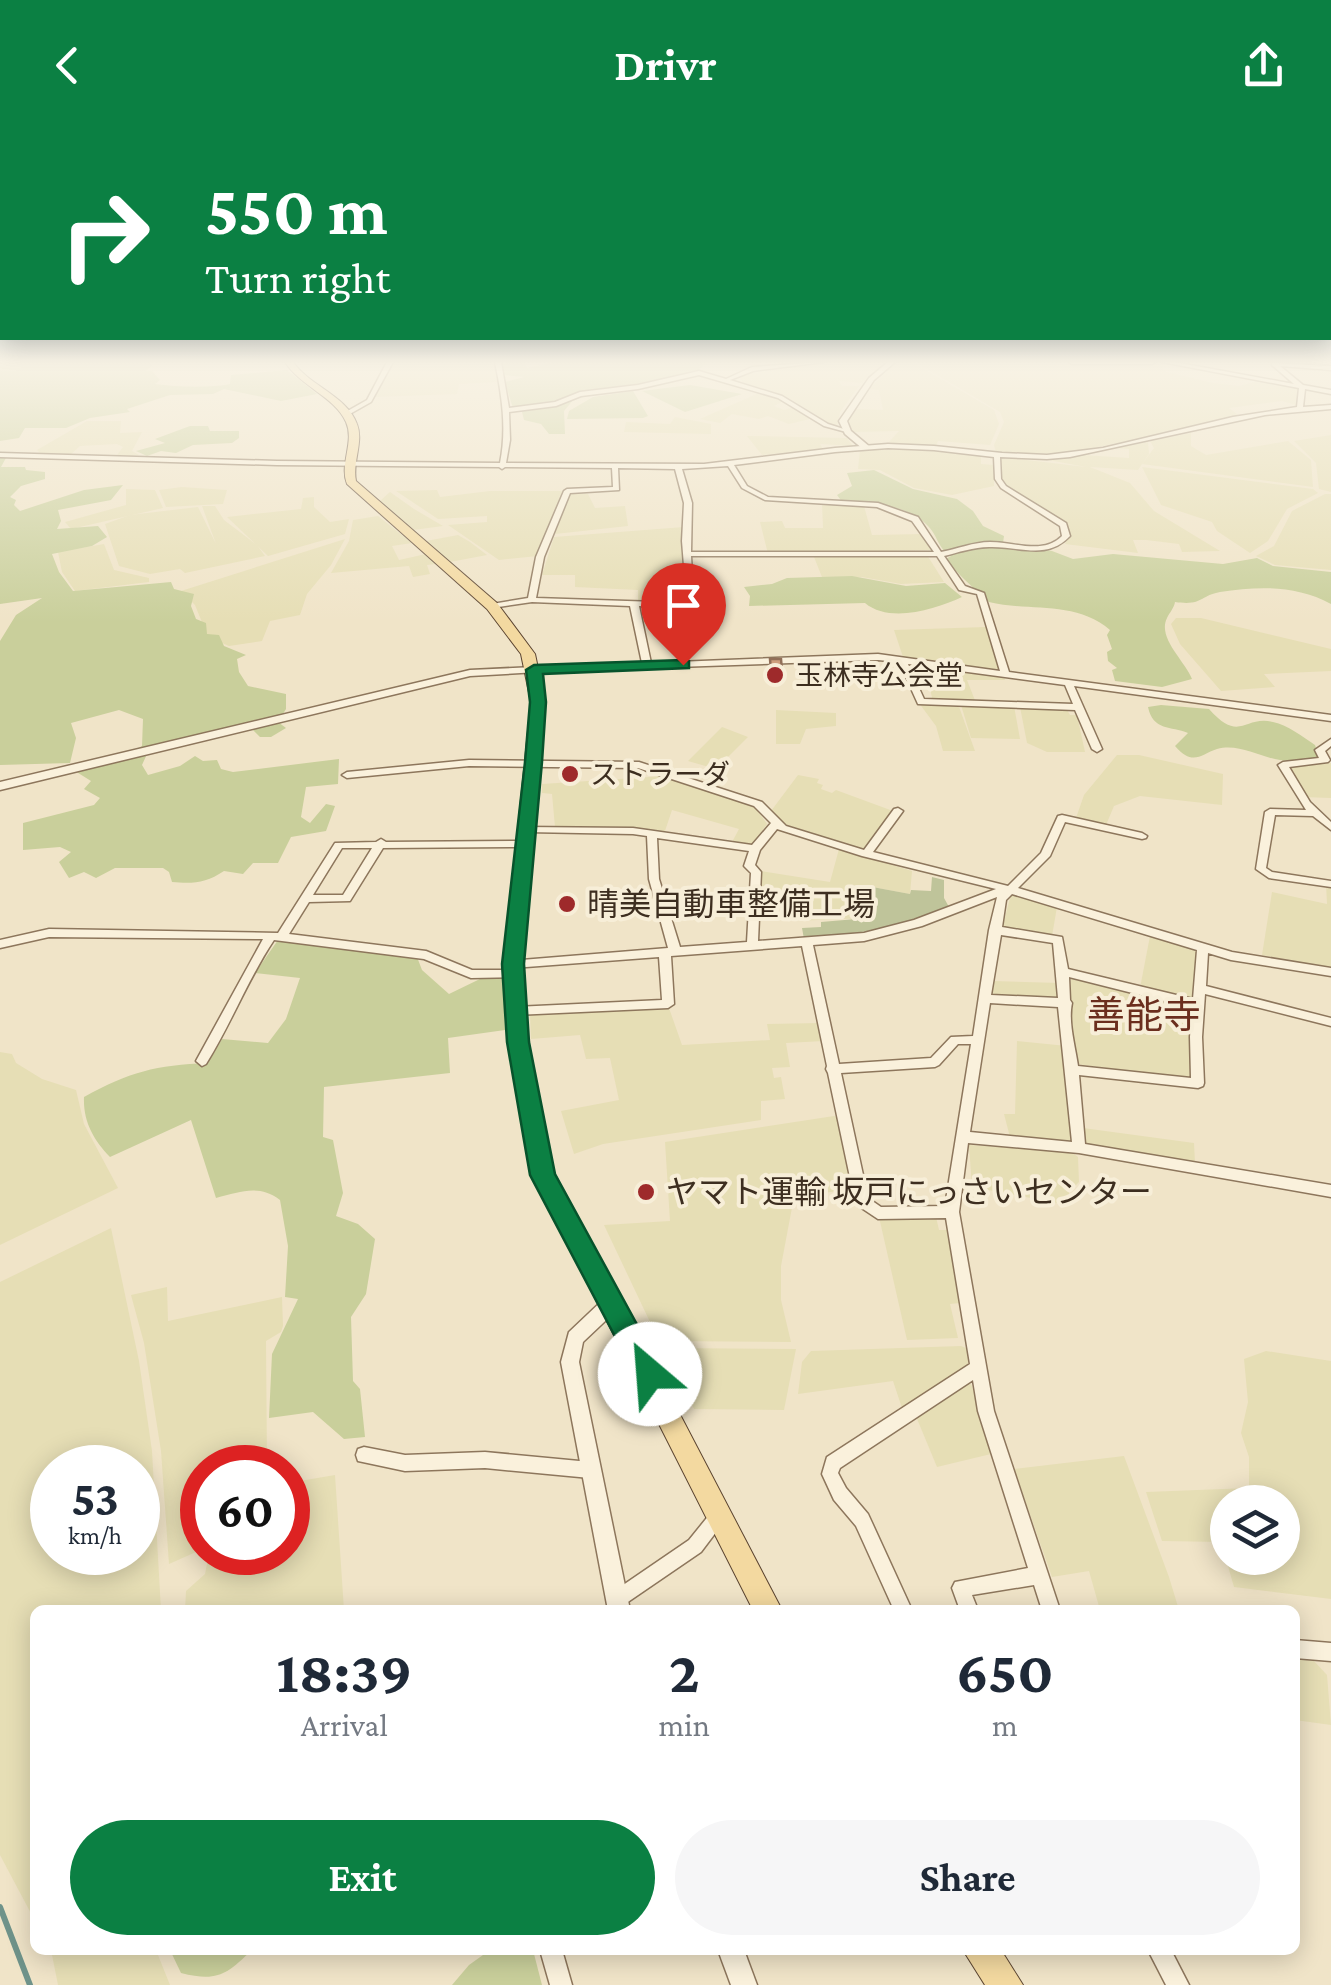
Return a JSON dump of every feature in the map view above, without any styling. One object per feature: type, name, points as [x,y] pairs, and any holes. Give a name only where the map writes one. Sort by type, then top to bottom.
[{"type":"main road","points":[[350,449],[347,464],[353,485],[492,606],[518,635],[534,670],[538,702],[534,762],[513,969],[528,1104],[542,1175],[613,1302],[766,1605]]},
{"type":"main road","points":[[984,1955],[1006,1985]]},
{"type":"street","points":[[502,467],[507,449]]},
{"type":"street","points":[[0,454],[502,467],[678,467],[731,466],[769,457],[851,449]]},
{"type":"street","points":[[935,449],[1044,457],[1103,449]]},
{"type":"street","points":[[687,554],[848,557],[939,553],[988,544],[1045,549],[1063,542],[1063,525],[1003,486],[998,479],[997,454]]},
{"type":"street","points":[[731,466],[744,487],[767,499],[878,506],[915,519],[962,588],[980,593],[1005,674]]},
{"type":"street","points":[[532,600],[540,558],[565,493],[616,489],[615,467]]},
{"type":"street","points":[[492,606],[532,600],[691,606],[688,503],[678,467]]},
{"type":"street","points":[[634,604],[647,666]]},
{"type":"street","points":[[0,786],[470,673],[864,656],[1331,718]]},
{"type":"street","points":[[902,660],[921,702],[1079,707]]},
{"type":"street","points":[[1068,682],[1097,749]]},
{"type":"street","points":[[1331,742],[1320,750],[1325,760],[1283,765],[1294,789],[1315,815],[1331,827]]},
{"type":"street","points":[[347,775],[456,764],[627,762],[758,804],[776,824],[866,854],[1008,888],[1232,956],[1331,972]]},
{"type":"street","points":[[866,854],[898,811]]},
{"type":"street","points":[[1331,817],[1270,812],[1261,869],[1269,875],[1331,884]]},
{"type":"street","points":[[0,944],[50,932],[276,936],[426,955],[471,974],[884,934],[1008,888],[1046,854],[1062,818],[1142,836]]},
{"type":"street","points":[[752,947],[756,872],[749,866],[755,849],[776,824]]},
{"type":"street","points":[[202,1061],[227,1022],[243,988],[244,975],[306,898],[340,845],[526,836],[603,828],[755,849]]},
{"type":"street","points":[[516,1010],[668,1004],[670,952],[656,896],[657,877],[650,854],[652,835]]},
{"type":"street","points":[[306,898],[346,899],[381,842]]},
{"type":"street","points":[[1008,888],[994,930],[952,1212],[992,1436],[1049,1605]]},
{"type":"street","points":[[994,930],[1058,940],[1066,972],[1079,1148]]},
{"type":"street","points":[[807,942],[862,1201],[878,1214],[952,1212]]},
{"type":"street","points":[[1074,1070],[1198,1083],[1196,1037],[1203,948]]},
{"type":"street","points":[[1066,972],[1199,1005]]},
{"type":"street","points":[[1200,989],[1331,1022]]},
{"type":"street","points":[[985,998],[1066,1003]]},
{"type":"street","points":[[832,1069],[928,1064],[935,1062],[955,1040],[980,1040]]},
{"type":"street","points":[[963,1137],[1079,1148],[1331,1191]]},
{"type":"street","points":[[613,1302],[584,1326],[571,1348],[570,1362],[617,1605],[695,1546],[721,1513]]},
{"type":"street","points":[[901,1605],[862,1520],[840,1494],[830,1474],[833,1463],[978,1368]]},
{"type":"street","points":[[364,1455],[406,1463],[485,1460],[590,1470]]},
{"type":"street","points":[[967,1605],[961,1588],[1038,1574]]},
{"type":"street","points":[[1300,1650],[1331,1652]]},
{"type":"street","points":[[552,1955],[561,1985]]},
{"type":"street","points":[[733,1955],[744,1985]]},
{"type":"street","points":[[1162,1955],[1178,1985]]},
{"type":"shaded area","points":[[77,449],[69,456],[41,454],[37,450]]},
{"type":"shaded area","points":[[122,449],[133,449],[139,455],[115,458]]},
{"type":"shaded area","points":[[757,449],[823,449],[762,455]]},
{"type":"shaded area","points":[[915,449],[981,455],[981,464],[994,465],[994,486],[952,495],[914,488],[880,470],[858,469],[860,450]]},
{"type":"shaded area","points":[[995,449],[1090,449],[1039,455],[996,452]]},
{"type":"shaded area","points":[[1123,449],[1149,449],[1138,470],[1090,467],[1130,483],[1154,511],[1220,551],[1182,552],[1179,544],[1146,540],[1133,540],[1138,553],[1065,544],[1070,535],[1064,523],[1030,504],[1000,475],[1000,457],[1086,467],[1043,459],[1083,455],[1129,458],[1129,449]]},
{"type":"shaded area","points":[[1154,449],[1195,449],[1206,455],[1244,449],[1297,449],[1311,460],[1313,487],[1142,464]]},
{"type":"shaded area","points":[[1302,449],[1331,449],[1331,492],[1319,489],[1316,463]]},
{"type":"shaded area","points":[[1142,467],[1313,489],[1318,493],[1287,509],[1268,541],[1250,553],[1217,531],[1212,522],[1161,505]]},
{"type":"shaded area","points":[[126,489],[155,490],[163,508],[71,529],[65,522],[126,505]]},
{"type":"shaded area","points":[[159,490],[227,490],[223,504],[166,507]]},
{"type":"shaded area","points":[[437,490],[440,497],[490,491],[562,491],[538,556],[499,560],[448,525],[487,522],[487,516],[438,519],[396,491]]},
{"type":"shaded area","points":[[390,492],[443,526],[413,530],[380,501]]},
{"type":"shaded area","points":[[570,492],[588,494],[595,508],[625,506],[628,526],[555,534]]},
{"type":"shaded area","points":[[1331,494],[1331,570],[1275,565],[1256,556],[1274,546],[1292,511]]},
{"type":"shaded area","points":[[314,497],[314,507],[330,522],[349,519],[345,534],[268,556],[227,517],[301,509],[303,498]]},
{"type":"shaded area","points":[[822,503],[864,506],[872,535],[923,534],[932,550],[768,554],[760,522],[782,521],[785,528],[823,528]]},
{"type":"shaded area","points":[[202,506],[215,506],[224,520],[265,556],[185,573],[180,569],[150,574],[119,566],[105,524],[130,515],[198,507],[216,544]]},
{"type":"shaded area","points":[[378,516],[412,543],[392,546],[399,560],[426,554],[436,564],[427,565],[430,574],[413,577],[409,566],[331,573],[349,541],[353,520]]},
{"type":"shaded area","points":[[684,527],[687,602],[638,601],[638,590],[575,587],[575,575],[542,575],[554,537]]},
{"type":"shaded area","points":[[458,535],[487,555],[450,562],[426,541]]},
{"type":"shaded area","points":[[345,539],[331,565],[307,594],[300,615],[270,621],[262,641],[229,646],[208,637],[195,605],[181,591]]},
{"type":"shaded area","points":[[104,544],[114,570],[149,578],[149,582],[75,591],[62,572],[58,552]]},
{"type":"shaded area","points":[[927,555],[944,582],[901,584],[862,577],[822,577],[814,557]]},
{"type":"shaded area","points":[[1176,618],[1201,618],[1331,649],[1331,671],[1264,674],[1275,687],[1221,691],[1180,644],[1171,624]]},
{"type":"shaded area","points":[[986,627],[999,670],[903,657],[894,630]]},
{"type":"shaded area","points":[[905,663],[1004,676],[1005,680],[967,680],[976,703],[933,702],[929,684],[915,684]]},
{"type":"shaded area","points":[[919,703],[958,704],[975,751],[943,751],[936,726]]},
{"type":"shaded area","points":[[961,705],[1014,706],[1020,739],[971,738]]},
{"type":"shaded area","points":[[1020,707],[1066,708],[1070,715],[1077,715],[1085,752],[1047,752],[1027,743]]},
{"type":"shaded area","points":[[776,710],[836,713],[836,726],[806,729],[800,744],[776,744]]},
{"type":"shaded area","points":[[722,727],[748,737],[716,769],[688,761]]},
{"type":"shaded area","points":[[1117,755],[1139,755],[1223,774],[1222,805],[1140,796],[1114,806],[1106,825],[1076,818],[1084,795]]},
{"type":"shaded area","points":[[1331,763],[1331,798],[1302,797],[1285,766]]},
{"type":"shaded area","points":[[798,775],[819,779],[821,789],[832,793],[836,790],[893,811],[863,849],[784,824],[771,811]]},
{"type":"shaded area","points":[[665,776],[754,806],[767,824],[751,846],[731,844],[739,829],[672,810],[664,834],[618,827],[555,827],[552,794],[542,793],[542,784]]},
{"type":"shaded area","points":[[839,849],[912,871],[910,894],[867,886],[868,918],[793,921],[794,910],[755,904],[761,871],[830,882]]},
{"type":"shaded area","points":[[1326,884],[1331,885],[1331,968],[1262,955],[1272,892],[1327,904]]},
{"type":"shaded area","points":[[1011,894],[1057,907],[1052,936],[1002,929]]},
{"type":"shaded area","points":[[1150,936],[1198,951],[1194,1001],[1140,988]]},
{"type":"shaded area","points":[[1071,977],[1194,1007],[1193,1076],[1190,1079],[1077,1064],[1070,1019]]},
{"type":"shaded area","points":[[993,981],[1061,983],[1062,998],[995,997],[991,994]]},
{"type":"shaded area","points":[[669,1008],[682,1045],[770,1040],[767,1024],[820,1023],[824,1041],[786,1043],[790,1067],[772,1068],[774,1078],[781,1077],[785,1099],[761,1101],[761,1120],[603,1144],[574,1154],[561,1111],[619,1100],[610,1058],[586,1059],[580,1035],[531,1039],[530,1014]]},
{"type":"shaded area","points":[[1017,1041],[1067,1046],[1075,1140],[1071,1145],[1011,1141],[1004,1114],[1015,1114]]},
{"type":"shaded area","points":[[0,1052],[12,1054],[16,1063],[42,1079],[76,1090],[84,1124],[118,1188],[0,1245]]},
{"type":"shaded area","points":[[840,1118],[853,1189],[794,1197],[781,1266],[781,1300],[791,1342],[659,1341],[604,1225],[670,1221],[665,1142]]},
{"type":"shaded area","points":[[1083,1128],[1194,1143],[1195,1163],[1083,1144]]},
{"type":"shaded area","points":[[969,1145],[1070,1151],[1078,1157],[1079,1182],[1069,1192],[1069,1205],[972,1187]]},
{"type":"shaded area","points":[[879,1217],[936,1217],[939,1230],[947,1230],[960,1303],[950,1304],[958,1338],[907,1340]]},
{"type":"shaded area","points":[[111,1228],[139,1361],[151,1445],[30,1445],[30,1575],[159,1575],[161,1605],[30,1605],[30,1912],[0,1855],[0,1282]]},
{"type":"shaded area","points":[[167,1287],[168,1321],[282,1297],[281,1332],[266,1341],[267,1445],[180,1445],[180,1559],[169,1564],[161,1451],[144,1343],[131,1295]]},
{"type":"shaded area","points":[[663,1348],[796,1349],[784,1410],[694,1409]]},
{"type":"shaded area","points":[[966,1348],[969,1366],[903,1411],[893,1381],[798,1394],[802,1362],[811,1351]]},
{"type":"shaded area","points":[[1266,1351],[1331,1361],[1331,1599],[1234,1587],[1231,1575],[1300,1575],[1300,1485],[1249,1485],[1249,1457],[1241,1433],[1248,1402],[1244,1359]]},
{"type":"shaded area","points":[[967,1380],[991,1454],[937,1467],[915,1414]]},
{"type":"shaded area","points":[[1124,1456],[1177,1605],[1099,1605],[1089,1571],[1052,1577],[1014,1469]]},
{"type":"shaded area","points":[[335,1475],[344,1605],[185,1605],[186,1591],[204,1575],[310,1575],[310,1479]]},
{"type":"shaded area","points":[[1210,1490],[1210,1542],[1162,1541],[1146,1492]]},
{"type":"shaded area","points":[[1300,1658],[1312,1659],[1327,1675],[1331,1725],[1300,1721]]},
{"type":"shaded area","points":[[52,1955],[158,1955],[170,1985],[58,1985]]},
{"type":"green space","points":[[145,449],[185,449],[147,456],[136,451]]},
{"type":"green space","points":[[0,456],[7,456],[1,467],[45,472],[45,479],[21,486],[10,497],[16,500],[14,505],[20,511],[84,490],[123,485],[111,500],[58,510],[61,521],[57,529],[98,526],[107,537],[92,546],[52,554],[73,591],[171,582],[174,589],[194,594],[191,606],[196,619],[206,623],[207,634],[219,635],[224,646],[246,655],[237,659],[239,672],[248,686],[286,694],[286,709],[278,722],[286,728],[271,737],[260,737],[251,728],[238,725],[147,754],[142,765],[148,775],[180,766],[195,756],[203,761],[217,760],[221,769],[233,772],[339,759],[338,784],[306,787],[301,817],[310,823],[326,804],[335,806],[326,831],[291,837],[278,863],[253,863],[243,874],[224,871],[193,883],[172,882],[163,868],[115,868],[96,878],[84,872],[69,878],[59,862],[71,852],[60,847],[23,850],[23,823],[94,805],[100,798],[84,789],[91,781],[75,771],[142,746],[143,719],[119,710],[71,723],[76,738],[70,763],[0,765],[0,641],[16,615],[42,598],[0,604]]},
{"type":"green space","points":[[874,470],[913,489],[957,499],[973,511],[983,526],[1004,536],[1003,543],[1052,551],[1073,559],[1113,554],[1223,564],[1257,558],[1273,566],[1331,572],[1331,604],[1304,593],[1263,588],[1220,592],[1191,603],[1175,602],[1167,618],[1166,633],[1192,679],[1162,687],[1115,681],[1112,670],[1117,668],[1108,661],[1107,652],[1112,649],[1107,635],[1110,630],[1082,614],[989,602],[951,565],[946,559],[951,556],[918,518],[888,506],[843,503],[837,495],[852,486],[847,473]]},
{"type":"green space","points":[[852,576],[906,586],[945,583],[962,597],[926,610],[887,613],[865,603],[749,606],[750,596],[744,587],[787,578]]},
{"type":"green space","points":[[1148,707],[1209,709],[1235,727],[1263,721],[1279,724],[1315,745],[1319,758],[1285,761],[1225,748],[1197,757],[1187,756],[1175,746],[1188,733],[1158,724],[1150,715]]},
{"type":"green space","points":[[932,877],[944,880],[944,898],[949,907],[886,929],[804,939],[802,928],[821,927],[821,922],[868,918],[867,886],[910,894],[911,890],[931,891]]},
{"type":"green space","points":[[278,940],[417,957],[422,970],[449,994],[482,978],[503,976],[505,1030],[448,1038],[450,1073],[324,1087],[323,1137],[333,1140],[343,1193],[336,1216],[358,1224],[375,1239],[366,1294],[351,1317],[353,1381],[360,1389],[365,1437],[344,1439],[313,1412],[269,1418],[272,1354],[298,1299],[285,1297],[288,1246],[280,1200],[257,1191],[216,1198],[191,1120],[110,1157],[94,1137],[85,1115],[84,1097],[115,1081],[143,1071],[208,1063],[222,1039],[268,1043],[286,1019],[300,978],[255,973]]},
{"type":"green space","points":[[172,1955],[246,1955],[220,1974],[204,1977],[181,1973]]},
{"type":"green space","points":[[483,1955],[534,1955],[542,1985],[452,1985]]},
{"type":"building","points":[[770,659],[781,659],[782,671],[771,671]]},
{"type":"waterway","points":[[0,1907],[30,1985]]},
{"type":"place","name":"玉林寺公会堂","points":[[775,675]]},
{"type":"place","name":"ストラーダ","points":[[570,774]]},
{"type":"place","name":"晴美自動車整備工場","points":[[567,904]]},
{"type":"place","name":"ヤマト運輸 坂戸にっさいセンター","points":[[646,1192]]},
{"type":"district","name":"善能寺","points":[[1144,1015]]},
{"type":"route","points":[[650,1374],[542,1175],[518,1042],[513,964],[534,762],[538,702],[534,670],[683,665]]}]
